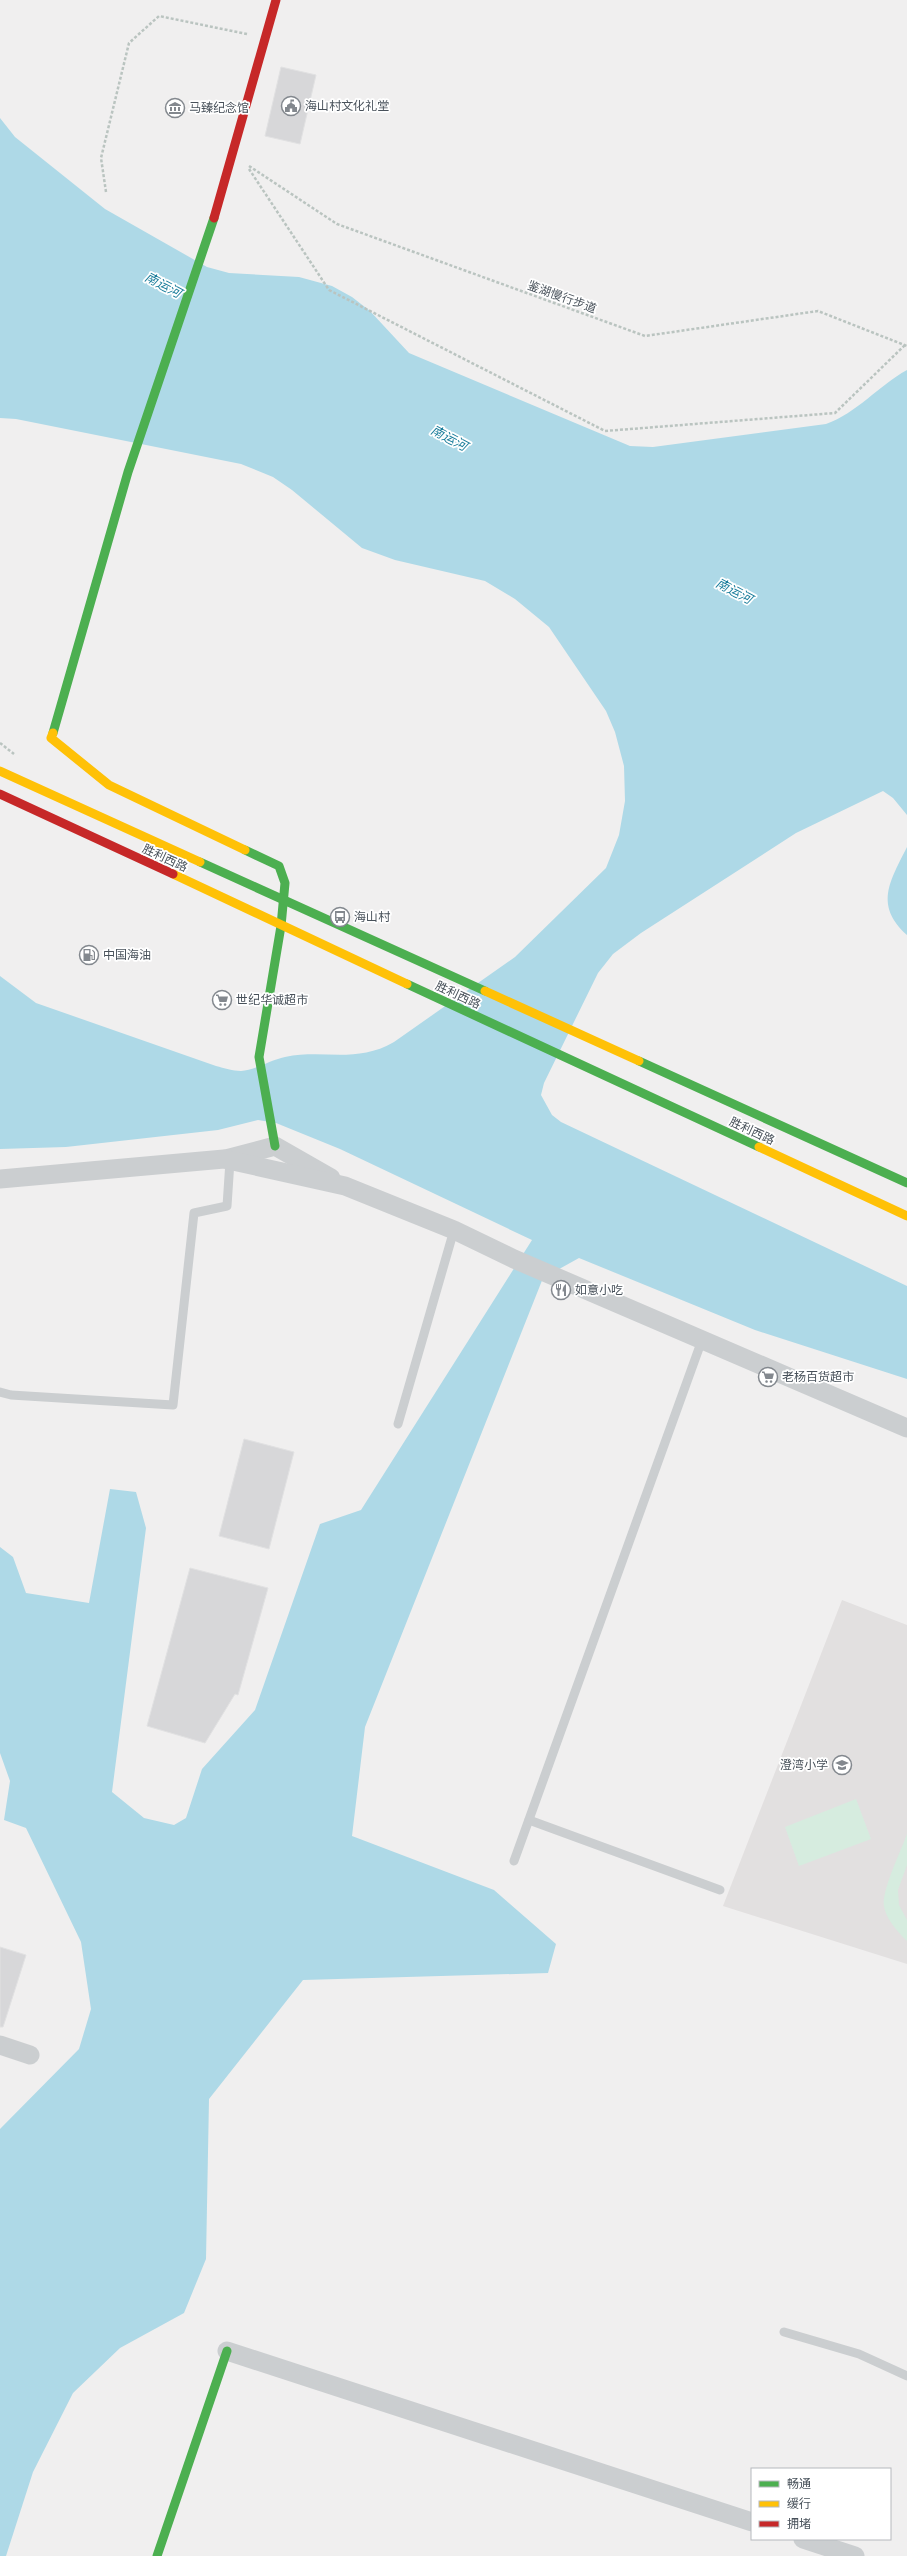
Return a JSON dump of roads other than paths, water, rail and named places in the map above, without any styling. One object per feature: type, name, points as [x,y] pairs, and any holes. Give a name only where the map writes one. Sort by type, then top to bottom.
[{"type":"main road","points":[[274,1139],[259,1057],[281,926],[282,900],[285,883],[279,866],[109,785],[51,738],[128,472],[209,234],[276,0]]},
{"type":"main road","name":"胜利西路","points":[[0,771],[907,1183]]},
{"type":"main road","name":"胜利西路","points":[[0,794],[444,1002],[907,1216]]},
{"type":"main road","points":[[157,2556],[227,2351]]},
{"type":"street","points":[[227,1160],[274,1139],[345,1186]]},
{"type":"street","points":[[0,1179],[227,1160],[345,1186],[454,1230],[514,1259],[907,1428]]},
{"type":"street","points":[[0,2045],[30,2054]]},
{"type":"street","points":[[227,2351],[751,2522]]},
{"type":"street","points":[[806,2540],[855,2556]]},
{"type":"lane","points":[[0,1392],[11,1395],[173,1405],[194,1213],[227,1206],[227,1160]]},
{"type":"lane","points":[[398,1424],[454,1230]]},
{"type":"lane","points":[[514,1861],[702,1340]]},
{"type":"lane","points":[[529,1820],[720,1890]]},
{"type":"lane","points":[[784,2332],[859,2354],[907,2376]]},
{"type":"water","name":"南运河","points":[[0,118],[15,137],[105,209],[207,267],[229,273],[299,277],[332,286],[352,297],[370,311],[409,353],[630,446],[653,447],[826,424],[848,413],[896,376],[907,370],[907,815],[893,798],[883,791],[796,833],[641,933],[613,954],[598,973],[544,1083],[541,1095],[552,1115],[561,1122],[907,1286],[907,1379],[755,1330],[579,1258],[543,1278],[365,1727],[352,1836],[494,1890],[556,1944],[548,1973],[303,1980],[209,2099],[206,2259],[184,2313],[120,2348],[73,2393],[33,2472],[6,2556],[0,2556],[0,2129],[79,2049],[91,2009],[81,1942],[26,1828],[4,1820],[10,1781],[0,1753],[0,1547],[13,1557],[26,1593],[89,1603],[110,1489],[136,1492],[146,1528],[112,1792],[144,1818],[174,1825],[186,1818],[202,1769],[255,1710],[320,1524],[361,1510],[532,1240],[340,1149],[276,1123],[258,1120],[218,1130],[66,1147],[0,1149],[0,976],[36,1003],[216,1066],[232,1070],[247,1070],[279,1058],[299,1055],[340,1055],[380,1049],[394,1042],[515,957],[606,868],[619,835],[625,801],[624,766],[615,732],[606,711],[549,627],[515,599],[485,581],[395,560],[362,548],[292,490],[273,477],[241,464],[16,419],[0,418]]},
{"type":"water","points":[[907,847],[907,935],[897,924],[891,913],[888,903],[888,892],[895,871]]},
{"type":"place","name":"海山村文化礼堂","points":[[291,106]]},
{"type":"place","name":"马臻纪念馆","points":[[175,108]]},
{"type":"place","name":"海山村","points":[[340,917]]},
{"type":"place","name":"中国海油","points":[[89,955]]},
{"type":"place","name":"世纪华诚超市","points":[[222,1000]]},
{"type":"place","name":"如意小吃","points":[[561,1290]]},
{"type":"place","name":"老杨百货超市","points":[[768,1377]]},
{"type":"place","name":"澄湾小学","points":[[842,1765]]}]
